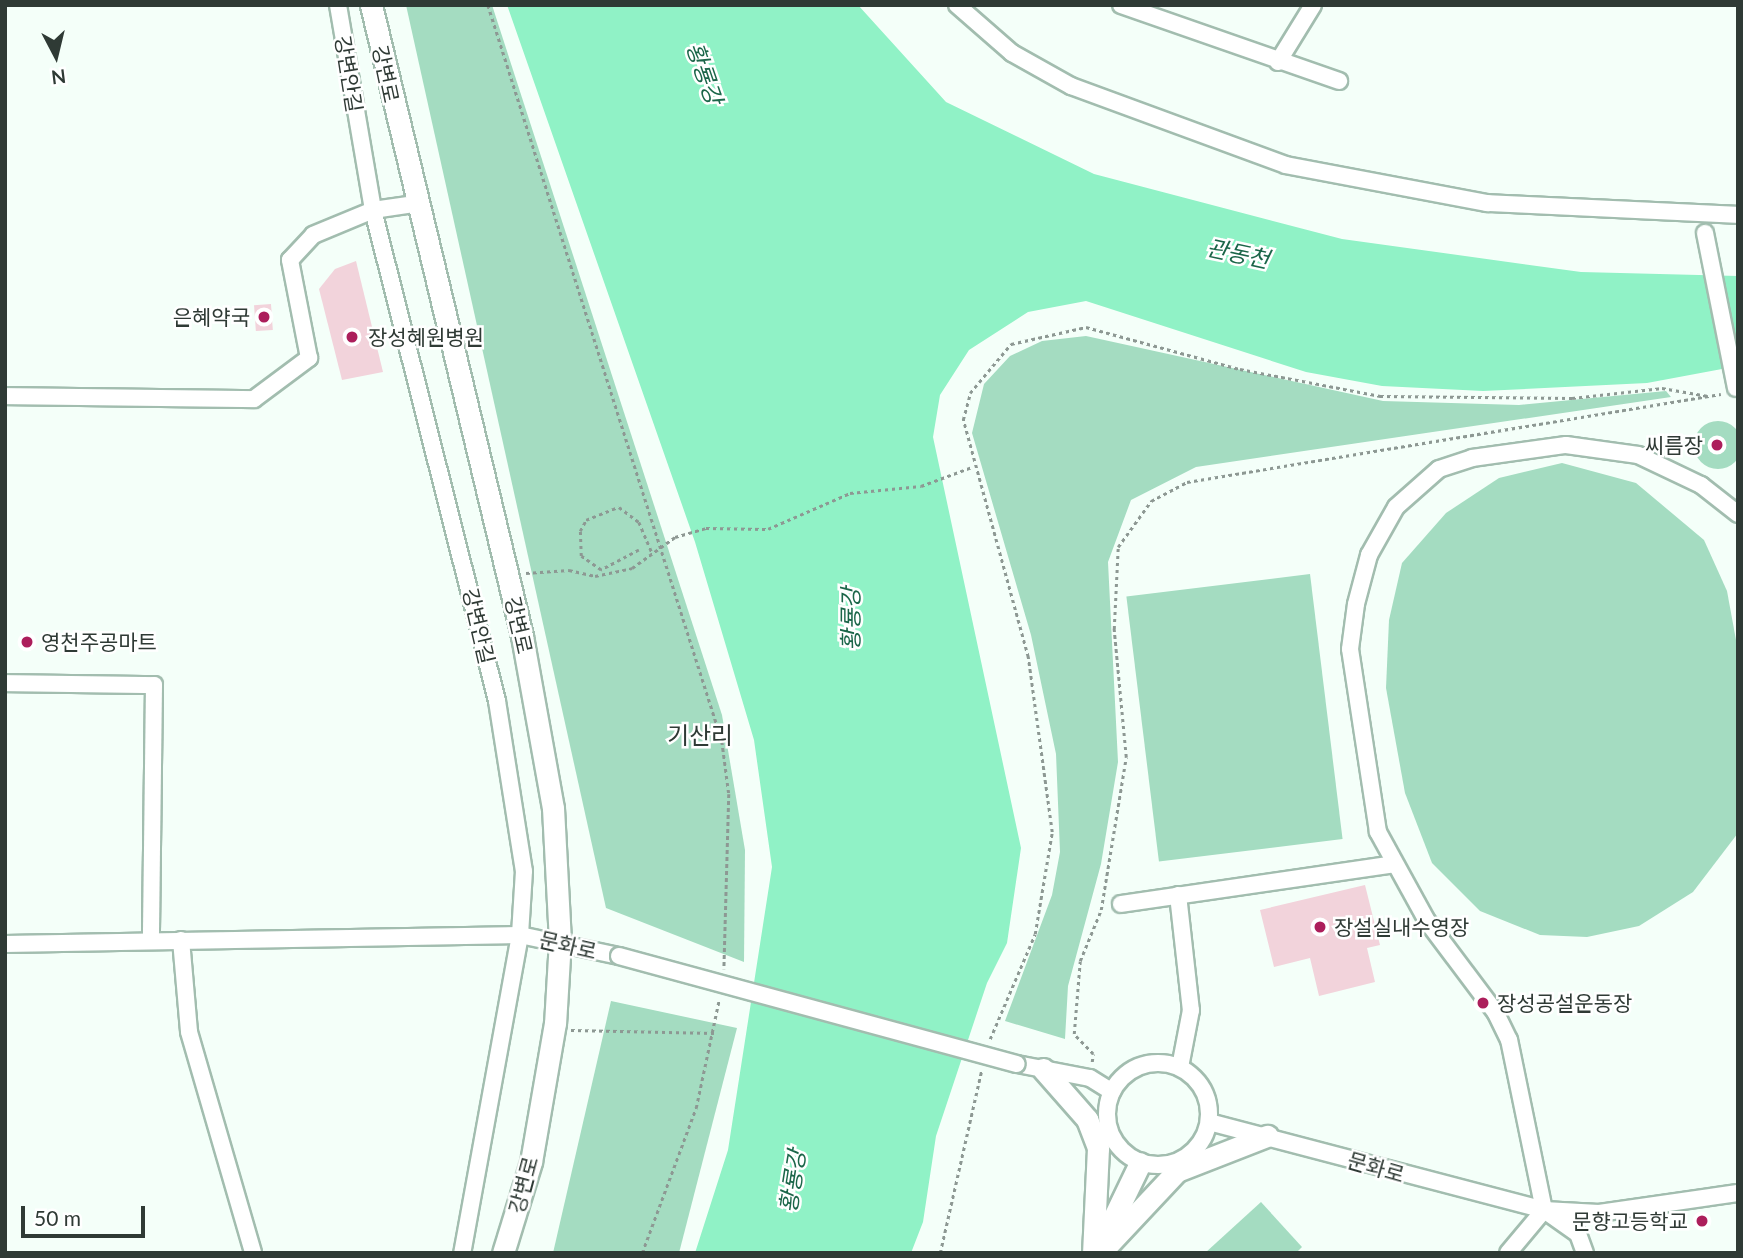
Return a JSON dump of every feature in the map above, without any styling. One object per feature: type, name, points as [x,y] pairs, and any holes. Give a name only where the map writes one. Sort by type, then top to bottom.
[{"type":"main road","name":"강변로","points":[[371,5],[414,204],[507,576],[548,766],[560,940],[554,1028],[531,1162],[503,1253]]},
{"type":"main road","points":[[1043,1069],[1087,1119],[1098,1148],[1097,1253]]},
{"type":"main road","points":[[1097,1253],[1177,1171],[1267,1136]]},
{"type":"main road","points":[[1097,1253],[1140,1163]]},
{"type":"street","name":"강변안길","points":[[338,5],[373,210],[452,504],[512,773],[524,871],[520,935],[462,1253]]},
{"type":"street","points":[[957,5],[1009,51],[1071,86],[1286,164],[1487,203],[1738,215]]},
{"type":"street","points":[[1278,62],[1311,6]]},
{"type":"street","points":[[1128,7],[1278,62],[1339,81]]},
{"type":"street","points":[[5,396],[254,399],[309,358],[290,260],[313,235],[373,210],[414,204]]},
{"type":"street","points":[[1705,233],[1732,390]]},
{"type":"street","points":[[1585,1253],[1578,1234],[1544,1210],[1509,1040],[1394,864],[1372,811],[1350,649],[1369,555],[1415,486],[1472,458],[1538,446],[1586,446],[1638,455],[1674,470],[1738,514]]},
{"type":"street","points":[[5,683],[154,685],[151,940]]},
{"type":"street","points":[[1121,904],[1394,864]]},
{"type":"street","points":[[1178,895],[1191,1010],[1180,1068]]},
{"type":"street","name":"문화로","points":[[5,944],[520,935],[560,940],[1017,1064],[1090,1078],[1112,1092]]},
{"type":"street","points":[[181,940],[189,1032],[253,1253]]},
{"type":"street","points":[[1147,1063],[1180,1068],[1204,1090],[1209,1122],[1184,1159],[1140,1163],[1125,1154],[1108,1127],[1112,1092],[1132,1069],[1147,1063]]},
{"type":"street","name":"문화로","points":[[1209,1122],[1544,1210],[1599,1213],[1738,1193]]},
{"type":"street","points":[[1508,1253],[1544,1210]]},
{"type":"path","points":[[488,5],[722,741],[729,794],[722,979]]},
{"type":"path","points":[[986,1053],[1035,934],[1052,832],[1050,778],[1028,657],[972,467],[963,420],[970,393],[1011,344],[1086,327],[1240,369],[1380,396],[1572,398],[1662,388],[1708,396]]},
{"type":"path","points":[[1090,1078],[1093,1054],[1074,1034],[1080,961],[1101,910],[1126,757],[1114,629],[1118,547],[1151,501],[1187,482],[1732,390]]},
{"type":"path","points":[[507,576],[551,569],[595,576],[624,571],[675,537],[706,528],[768,529],[849,493],[920,486],[972,467]]},
{"type":"path","points":[[639,550],[601,570],[581,556],[580,531],[586,520],[619,507],[639,522],[652,554]]},
{"type":"path","points":[[642,1253],[670,1186],[714,1033],[720,993]]},
{"type":"path","points":[[554,1028],[633,1035],[714,1033]]},
{"type":"path","points":[[940,1253],[983,1065]]},
{"type":"shaded area","points":[[406,5],[492,5],[722,715],[745,850],[744,962],[606,908]]},
{"type":"shaded area","points":[[1086,336],[1383,401],[1519,405],[1666,391],[1671,397],[1196,467],[1131,500],[1108,562],[1118,762],[1101,864],[1068,986],[1065,1039],[1005,1021],[1052,895],[1060,852],[1056,754],[1031,635],[972,433],[984,384],[1010,356],[1042,341]]},
{"type":"shaded area","name":"씨름장","points":[[1718,421],[1735,428],[1742,445],[1735,462],[1718,469],[1701,462],[1694,445],[1701,428]]},
{"type":"shaded area","points":[[1562,463],[1636,483],[1704,540],[1727,591],[1738,651],[1738,833],[1693,892],[1639,926],[1587,937],[1540,935],[1480,911],[1432,863],[1405,793],[1386,688],[1389,620],[1402,563],[1446,513],[1499,478]]},
{"type":"shaded area","points":[[1310,574],[1343,839],[1159,862],[1126,597]]},
{"type":"shaded area","points":[[611,1001],[737,1028],[679,1253],[553,1253]]},
{"type":"shaded area","points":[[1261,1202],[1302,1247],[1296,1253],[1205,1253]]},
{"type":"water","points":[[507,5],[858,5],[946,102],[1094,174],[1342,239],[1581,272],[1738,276],[1738,366],[1647,383],[1483,391],[1382,386],[1306,372],[1086,301],[1028,312],[969,350],[940,395],[933,437],[1021,848],[1007,943],[987,983],[936,1136],[923,1222],[911,1253],[695,1253],[728,1150],[772,867],[754,740],[695,542]]},
{"type":"building","name":"장성혜원병원","points":[[356,261],[383,372],[342,380],[319,289],[335,269]]},
{"type":"building","name":"은혜약국","points":[[271,304],[273,330],[256,331],[254,305]]},
{"type":"building","name":"장설실내수영장","points":[[1365,885],[1380,945],[1367,948],[1375,982],[1319,996],[1310,958],[1274,967],[1260,910]]},
{"type":"place","name":"은혜약국","points":[[264,317]]},
{"type":"place","name":"장성혜원병원","points":[[352,337]]},
{"type":"place","name":"씨름장","points":[[1717,445]]},
{"type":"place","name":"영천주공마트","points":[[27,642]]},
{"type":"place","name":"장설실내수영장","points":[[1320,927]]},
{"type":"place","name":"장성공설운동장","points":[[1483,1003]]},
{"type":"place","name":"문향고등학교","points":[[1702,1221]]},
{"type":"district","name":"기산리","points":[[700,735]]},
{"type":"water label","name":"황룡강","points":[[705,73]]},
{"type":"water label","name":"관동천","points":[[1238,253]]},
{"type":"water label","name":"황룡강","points":[[850,619]]},
{"type":"water label","name":"황룡강","points":[[792,1181]]}]
